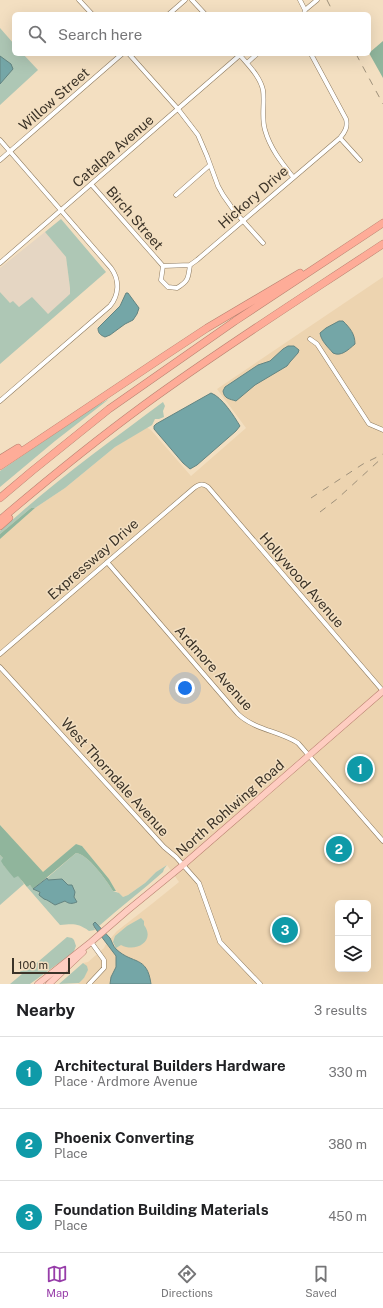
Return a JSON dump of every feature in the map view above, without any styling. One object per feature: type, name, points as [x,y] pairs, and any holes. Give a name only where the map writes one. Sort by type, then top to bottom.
[{"type":"highway","points":[[0,498],[109,409],[235,321],[383,223]]},
{"type":"highway","points":[[0,520],[104,435],[181,379],[383,244]]},
{"type":"highway","points":[[0,466],[207,328],[289,279],[336,254]]},
{"type":"highway","points":[[0,459],[61,421],[76,415]]},
{"type":"highway","points":[[0,526],[46,482]]},
{"type":"main road","name":"North Rohlwing Road","points":[[38,984],[92,942],[183,865],[383,691]]},
{"type":"main road","name":"North Rohlwing Road","points":[[50,984],[77,959],[92,942]]},
{"type":"street","points":[[79,0],[90,12]]},
{"type":"street","points":[[171,12],[185,0]]},
{"type":"street","points":[[192,0],[203,12]]},
{"type":"street","points":[[300,0],[305,12],[317,0]]},
{"type":"street","name":"Willow Street","points":[[0,160],[120,56]]},
{"type":"street","points":[[131,56],[178,109],[198,135],[223,195],[235,212],[263,243]]},
{"type":"street","name":"Catalpa Avenue","points":[[0,263],[239,56]]},
{"type":"street","points":[[241,56],[254,72],[261,84],[263,91],[264,128],[268,140],[276,156],[293,177]]},
{"type":"street","points":[[247,63],[254,56]]},
{"type":"street","points":[[312,56],[346,119],[346,128],[340,138],[360,160]]},
{"type":"street","name":"Hickory Drive","points":[[190,266],[340,138]]},
{"type":"street","points":[[0,140],[62,210],[113,271],[117,280],[117,292],[114,301],[0,401]]},
{"type":"street","points":[[176,195],[210,165]]},
{"type":"street","name":"Birch Street","points":[[91,184],[162,266],[161,280],[168,286],[178,288],[186,283],[190,266],[162,266]]},
{"type":"street","points":[[310,339],[317,344],[370,424],[383,430]]},
{"type":"street","name":"Expressway Drive","points":[[0,654],[197,485],[202,484]]},
{"type":"street","name":"Hollywood Avenue","points":[[202,484],[208,487],[383,691]]},
{"type":"street","name":"Ardmore Avenue","points":[[107,562],[238,714],[251,724],[289,738],[295,742],[383,841]]},
{"type":"street","name":"West Thorndale Avenue","points":[[0,667],[164,847],[183,865],[200,886],[220,942],[260,984]]},
{"type":"street","points":[[89,984],[104,968],[104,960],[92,942]]},
{"type":"shaded area","points":[[45,232],[66,257],[70,288],[70,295],[48,314],[23,304],[19,307],[10,303],[0,292],[0,268]]},
{"type":"shaded area","points":[[383,277],[383,984],[78,984],[84,978],[85,964],[83,963],[88,962],[104,948],[117,931],[179,882],[167,865],[156,872],[145,883],[123,897],[116,891],[109,879],[82,846],[76,844],[43,873],[0,825],[0,539],[35,508],[65,488],[115,447],[146,427],[151,430],[191,476],[246,428],[217,389]]},
{"type":"green space","points":[[0,28],[12,42],[12,56],[25,56],[38,70],[0,105]]},
{"type":"green space","points":[[383,41],[383,78],[371,56],[371,51]]},
{"type":"green space","points":[[61,219],[106,272],[0,364],[0,292],[10,303],[13,301],[19,307],[32,297],[48,314],[70,294],[66,257],[45,232]]},
{"type":"green space","points":[[109,399],[55,441],[0,487],[0,471],[94,407]]},
{"type":"green space","points":[[163,402],[165,406],[163,411],[164,417],[155,419],[152,425],[115,447],[65,488],[35,508],[31,508],[0,534],[0,531],[59,480]]},
{"type":"green space","points":[[31,508],[35,508],[0,539],[0,534]]},
{"type":"green space","points":[[0,825],[43,872],[76,844],[82,846],[109,879],[116,891],[113,891],[102,875],[86,858],[76,853],[33,889],[30,885],[27,887],[18,876],[14,878],[1,861],[3,858],[0,855]]},
{"type":"green space","points":[[76,853],[86,858],[102,875],[113,891],[119,893],[123,897],[145,883],[156,872],[167,865],[163,872],[99,926],[95,922],[93,924],[95,930],[89,931],[75,925],[60,925],[27,887],[30,885],[40,893],[40,895],[55,905],[65,900],[77,902],[74,897],[72,885],[48,880],[47,878]]},
{"type":"green space","points":[[0,855],[3,858],[4,866],[10,872],[18,875],[24,884],[0,905]]},
{"type":"green space","points":[[141,918],[144,921],[148,936],[143,944],[133,948],[121,945],[116,948],[113,942],[115,936],[127,926]]},
{"type":"green space","points":[[67,937],[74,940],[76,946],[74,951],[67,957],[30,984],[10,984],[22,974],[20,971],[28,970]]},
{"type":"green space","points":[[83,963],[87,966],[88,970],[84,978],[79,983],[59,984]]},
{"type":"water","points":[[0,56],[11,64],[13,69],[0,84]]},
{"type":"water","points":[[126,293],[128,293],[139,308],[137,314],[133,320],[105,337],[99,333],[98,328],[120,306]]},
{"type":"water","points":[[339,321],[343,321],[350,329],[354,337],[355,344],[344,352],[336,354],[333,353],[325,344],[320,333]]},
{"type":"water","points":[[288,346],[294,346],[299,350],[287,366],[255,385],[236,401],[225,396],[223,391],[225,387],[258,365],[270,361]]},
{"type":"water","points":[[211,393],[219,398],[240,426],[197,465],[190,469],[154,429],[154,426]]},
{"type":"water","points":[[47,878],[48,880],[62,879],[68,885],[72,885],[75,892],[74,897],[77,902],[68,903],[65,901],[55,905],[39,895],[40,892],[33,889]]},
{"type":"water","points":[[95,922],[110,938],[116,949],[122,954],[143,964],[149,975],[151,984],[110,984],[111,977],[116,967],[116,956],[95,928],[93,924]]},
{"type":"railway","points":[[327,0],[333,12]]},
{"type":"railway","points":[[357,56],[383,104]]},
{"type":"railway","points":[[311,498],[363,464],[383,454]]},
{"type":"railway","points":[[320,512],[337,499],[383,457]]},
{"type":"place","name":"Architectural Builders Hardware","points":[[360,769]]},
{"type":"place","name":"Phoenix Converting","points":[[339,849]]},
{"type":"place","name":"Foundation Building Materials","points":[[285,930]]}]
